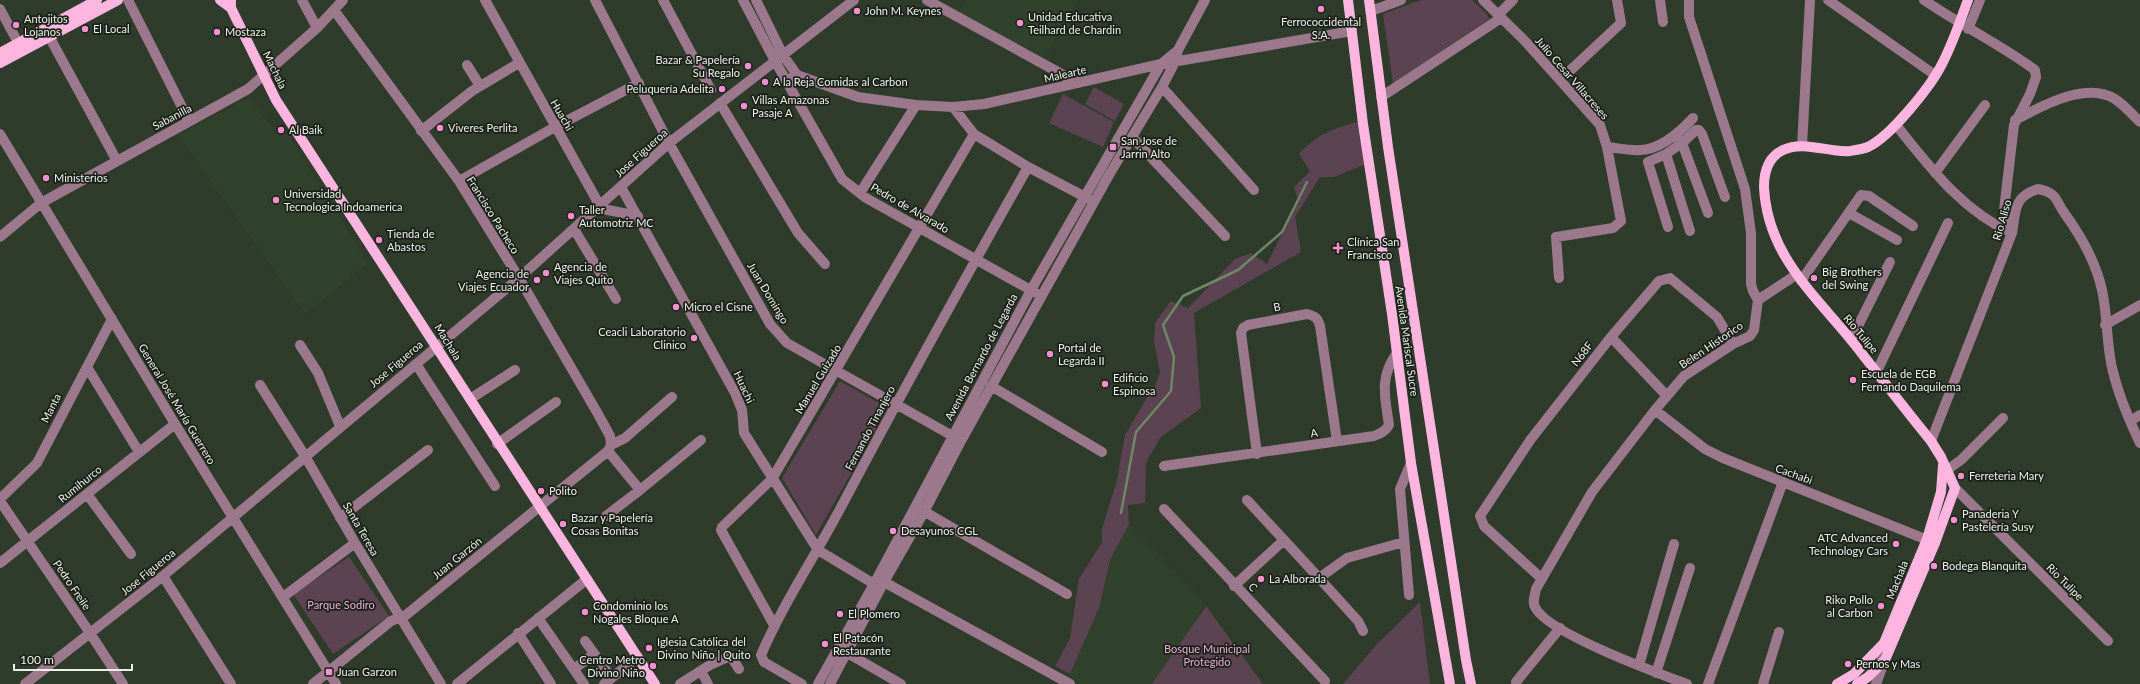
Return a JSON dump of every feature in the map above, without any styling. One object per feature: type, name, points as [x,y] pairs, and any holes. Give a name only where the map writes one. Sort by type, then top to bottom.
[{"type":"main road","points":[[0,63],[97,0]]},
{"type":"main road","points":[[0,53],[118,0]]},
{"type":"main road","name":"Machala","points":[[220,0],[231,4],[276,100],[437,346],[497,444],[587,578],[655,684]]},
{"type":"main road","name":"Avenida Mariscal Sucre","points":[[1348,0],[1363,124],[1397,354],[1411,463],[1450,684]]},
{"type":"main road","name":"Avenida Mariscal Sucre","points":[[1369,0],[1381,97],[1466,660]]},
{"type":"main road","name":"Rio Tulipe","points":[[1955,488],[1931,441],[1851,340],[1798,278],[1775,236],[1768,214],[1764,182],[1767,166],[1772,158],[1784,150],[1802,146],[1841,151],[1865,148],[1877,141],[1896,125],[1936,75],[1942,64],[1968,0]]},
{"type":"main road","name":"Machala","points":[[1857,684],[1868,677],[1885,660],[1931,541],[1945,466]]},
{"type":"main road","name":"Machala","points":[[1837,684],[1854,674],[1877,652],[1884,642],[1955,488]]},
{"type":"main road","points":[[1445,660],[1445,684]]},
{"type":"main road","points":[[1466,660],[1471,684]]},
{"type":"main road","points":[[1466,660],[1475,684]]},
{"type":"street","points":[[128,0],[189,121]]},
{"type":"street","points":[[302,0],[317,28]]},
{"type":"street","name":"Sabanilla","points":[[0,237],[41,203],[248,89],[317,28],[343,0]]},
{"type":"street","name":"Huachi","points":[[485,0],[600,206]]},
{"type":"street","name":"Juan Domingo","points":[[594,0],[639,83],[669,143],[770,324],[787,343],[956,438]]},
{"type":"street","points":[[664,0],[711,90]]},
{"type":"street","name":"Pedro de Alvarado","points":[[743,0],[779,58],[797,75]]},
{"type":"street","name":"Pedro de Alvarado","points":[[756,0],[779,58],[786,81],[842,179],[860,193],[1042,296]]},
{"type":"street","name":"Jose Figueroa","points":[[26,684],[163,576],[340,426],[519,278],[669,143],[854,0]]},
{"type":"street","points":[[927,0],[1078,83]]},
{"type":"street","name":"Avenida Bernardo de Legarda","points":[[956,438],[991,386],[1094,202],[1162,87],[1175,62],[1178,50],[1205,0]]},
{"type":"street","points":[[1371,11],[1401,0]]},
{"type":"street","name":"Julio Cesar Villacreses","points":[[1483,0],[1560,80],[1600,125],[1607,148],[1620,221],[1613,228],[1556,237],[1560,278]]},
{"type":"street","points":[[1381,97],[1500,16],[1513,0]]},
{"type":"street","points":[[1560,80],[1621,23],[1617,0]]},
{"type":"street","points":[[1660,0],[1663,22]]},
{"type":"street","name":"Belen Historico","points":[[1560,628],[1540,613],[1534,604],[1536,589],[1592,492],[1655,410],[1684,376],[1733,344],[1750,336],[1754,330],[1758,300],[1752,291],[1751,284],[1751,233],[1745,189],[1689,17],[1689,0]]},
{"type":"street","points":[[1802,146],[1810,0]]},
{"type":"street","points":[[1828,0],[1936,75]]},
{"type":"street","points":[[1924,0],[1959,24],[2010,52],[2035,70],[2036,77],[2030,94],[2015,122],[2004,210],[2006,223],[2012,233]]},
{"type":"street","points":[[1968,29],[1980,0]]},
{"type":"street","points":[[0,9],[15,37]]},
{"type":"street","name":"Francisco Pacheco","points":[[334,10],[459,181],[519,278],[606,427],[610,448]]},
{"type":"street","name":"Malearte","points":[[797,75],[858,97],[916,105],[953,107],[984,104],[1161,64],[1352,31]]},
{"type":"street","points":[[47,33],[117,160]]},
{"type":"street","name":"Avenida Bernardo de Legarda","points":[[818,684],[842,651],[920,509],[1031,290],[1161,64],[1178,50]]},
{"type":"street","points":[[421,131],[480,86],[519,63]]},
{"type":"street","points":[[468,65],[480,86]]},
{"type":"street","points":[[786,81],[797,75]]},
{"type":"street","points":[[459,181],[555,127],[639,83]]},
{"type":"street","points":[[1162,87],[1254,190]]},
{"type":"street","points":[[2015,122],[2062,98],[2084,92],[2114,98],[2140,122]]},
{"type":"street","points":[[720,103],[798,233],[825,264]]},
{"type":"street","points":[[860,193],[916,105]]},
{"type":"street","points":[[1934,173],[1985,105]]},
{"type":"street","points":[[953,107],[974,134],[1028,167],[1094,202]]},
{"type":"street","points":[[1668,227],[1648,162],[1666,154],[1679,139],[1693,118]]},
{"type":"street","points":[[1896,125],[1934,173],[1974,212],[1995,226],[2012,233]]},
{"type":"street","points":[[1607,148],[1641,150],[1679,139],[1696,130],[1701,132],[1725,197]]},
{"type":"street","name":"General José María Guerrero","points":[[0,134],[232,518],[283,597],[336,684]]},
{"type":"street","name":"Manuel Guizado","points":[[774,625],[721,530],[724,524],[772,479],[921,228],[974,134]]},
{"type":"street","points":[[1132,137],[1225,236]]},
{"type":"street","points":[[1679,139],[1708,214]]},
{"type":"street","points":[[1666,154],[1690,231]]},
{"type":"street","name":"Fernando Tinanjero","points":[[802,684],[761,659],[761,655],[774,625],[818,550],[896,403],[1028,167]]},
{"type":"street","name":"Huachi","points":[[621,187],[735,393],[742,410],[744,433],[818,550],[1070,684]]},
{"type":"street","name":"Rio Aliso","points":[[1931,441],[2012,233],[2018,202],[2023,195],[2038,189],[2054,194],[2078,232],[2092,262],[2102,290],[2105,325],[2113,374],[2130,421],[2140,443]]},
{"type":"street","points":[[1758,300],[1798,278],[1861,196],[1869,196],[1913,226]]},
{"type":"street","points":[[600,206],[603,209],[638,216]]},
{"type":"street","points":[[1849,213],[1897,240]]},
{"type":"street","points":[[1876,373],[1948,223]]},
{"type":"street","points":[[574,229],[616,299]]},
{"type":"street","points":[[1851,340],[1890,262]]},
{"type":"street","name":"N68F","points":[[1542,579],[1481,520],[1484,508],[1531,439],[1611,337],[1659,281],[1670,278],[1717,317],[1733,344]]},
{"type":"street","points":[[2105,325],[2140,305]]},
{"type":"street","name":"B","points":[[1257,454],[1241,333],[1243,328],[1248,325],[1307,314],[1314,315],[1320,326],[1337,441]]},
{"type":"street","name":"Manta","points":[[0,500],[37,463],[112,319]]},
{"type":"street","points":[[1611,337],[1667,396]]},
{"type":"street","points":[[300,345],[318,373],[340,426]]},
{"type":"street","name":"A","points":[[1164,466],[1257,454],[1374,436],[1386,429],[1389,425],[1384,378],[1389,364],[1397,354]]},
{"type":"street","points":[[416,364],[495,486]]},
{"type":"street","points":[[87,367],[96,379],[139,452]]},
{"type":"street","points":[[470,399],[515,370]]},
{"type":"street","name":"Santa Teresa","points":[[260,385],[305,456],[340,518],[399,616],[406,624],[441,684]]},
{"type":"street","points":[[991,386],[1102,452]]},
{"type":"street","name":"Juan Garzón","points":[[314,684],[399,616],[406,615],[610,448],[625,438],[672,397]]},
{"type":"street","points":[[497,444],[556,402]]},
{"type":"street","name":"Cachabi","points":[[1655,410],[1705,450],[1747,469],[1931,541]]},
{"type":"street","points":[[2130,421],[2140,415]]},
{"type":"street","points":[[1945,466],[1961,460],[2003,418]]},
{"type":"street","name":"Rumihurco","points":[[0,563],[175,424]]},
{"type":"street","points":[[606,516],[701,440]]},
{"type":"street","points":[[610,448],[640,490]]},
{"type":"street","points":[[340,518],[428,450]]},
{"type":"street","points":[[1409,595],[1400,489],[1411,463]]},
{"type":"street","points":[[1708,684],[1783,482]]},
{"type":"street","name":"Rio Tulipe","points":[[1955,488],[2108,641]]},
{"type":"street","points":[[87,494],[131,554]]},
{"type":"street","name":"Pedro Freile","points":[[0,500],[123,684]]},
{"type":"street","points":[[1247,500],[1358,621],[1363,631]]},
{"type":"street","points":[[920,509],[1067,594]]},
{"type":"street","name":"C","points":[[1164,509],[1234,586],[1325,681]]},
{"type":"street","points":[[1234,586],[1284,540]]},
{"type":"street","points":[[1319,578],[1347,558],[1404,542]]},
{"type":"street","points":[[283,597],[355,543]]},
{"type":"street","points":[[1639,666],[1674,544]]},
{"type":"street","points":[[1656,673],[1690,568]]},
{"type":"street","points":[[163,576],[231,684]]},
{"type":"street","points":[[457,684],[587,578]]},
{"type":"street","points":[[538,618],[584,684]]},
{"type":"street","points":[[1516,682],[1560,628],[1602,652],[1687,684]]},
{"type":"street","points":[[1763,684],[1779,632]]},
{"type":"street","points":[[518,633],[551,684]]},
{"type":"street","points":[[584,641],[606,670]]},
{"type":"street","points":[[842,651],[901,684]]},
{"type":"street","name":"Avenida Bernardo de Legarda","points":[[830,684],[842,651]]},
{"type":"street","points":[[1876,684],[1885,660],[1877,652]]},
{"type":"street","points":[[574,669],[594,654]]},
{"type":"street","points":[[604,684],[638,657]]},
{"type":"street","points":[[680,684],[700,671],[728,657],[732,658],[739,669]]},
{"type":"street","points":[[700,671],[708,684]]},
{"type":"shaded area","name":"Unidad Educativa Teilhard de Chardin","points":[[967,0],[1078,0],[1044,58],[958,14]]},
{"type":"shaded area","name":"Universidad Tecnologica Indoamerica","points":[[248,98],[280,137],[287,132],[368,263],[305,314],[178,135]]},
{"type":"shaded area","points":[[1129,524],[1205,603],[1159,684],[1079,684],[1069,678],[1099,608],[1110,560]]},
{"type":"green space","points":[[1421,0],[1472,0],[1487,14],[1489,19],[1393,83],[1383,14]]},
{"type":"green space","points":[[1094,87],[1124,104],[1115,121],[1085,104]]},
{"type":"green space","points":[[1063,94],[1114,122],[1103,147],[1049,123]]},
{"type":"green space","points":[[1360,121],[1369,163],[1334,177],[1320,177],[1295,217],[1301,252],[1194,313],[1201,408],[1160,438],[1146,463],[1145,503],[1128,505],[1129,524],[1110,560],[1099,608],[1070,674],[1055,666],[1070,638],[1079,579],[1102,542],[1102,529],[1117,480],[1125,435],[1149,394],[1155,387],[1160,372],[1154,342],[1155,323],[1171,301],[1188,308],[1235,259],[1251,253],[1267,264],[1298,201],[1294,187],[1310,171],[1299,154],[1312,141],[1319,137],[1335,129]]},
{"type":"green space","points":[[840,381],[888,408],[816,535],[782,478]]},
{"type":"green space","name":"Parque Sodiro","points":[[349,557],[389,616],[333,654],[293,594]]},
{"type":"green space","points":[[1420,602],[1430,684],[1343,684],[1376,645]]},
{"type":"green space","name":"Bosque Municipal Protegido","points":[[1206,606],[1263,684],[1152,684]]},
{"type":"waterway","points":[[1121,513],[1136,432],[1171,391],[1174,357],[1163,325],[1183,296],[1238,270],[1282,232],[1307,182]]},
{"type":"place","name":"Ferrococcidental S.A.","points":[[1321,9]]},
{"type":"place","name":"John M. Keynes","points":[[857,11]]},
{"type":"place","name":"Unidad Educativa Teilhard de Chardin","points":[[1020,23]]},
{"type":"place","name":"Antojitos Lojanos","points":[[16,25]]},
{"type":"place","name":"El Local","points":[[85,29]]},
{"type":"place","name":"Mostaza","points":[[217,32]]},
{"type":"place","name":"Bazar & Papelería Su Regalo","points":[[748,66]]},
{"type":"place","name":"A la Reja Comidas al Carbon","points":[[765,82]]},
{"type":"place","name":"Peluquería Adelita","points":[[722,89]]},
{"type":"place","name":"Villas Amazonas Pasaje A","points":[[744,106]]},
{"type":"place","name":"Viveres Perlita","points":[[440,128]]},
{"type":"place","name":"Al Baik","points":[[281,130]]},
{"type":"place","name":"San Jose de Jarrin Alto","points":[[1113,147]]},
{"type":"place","name":"Ministerios","points":[[46,178]]},
{"type":"place","name":"Universidad Tecnologica Indoamerica","points":[[276,200]]},
{"type":"place","name":"Taller Automotriz MC","points":[[571,216]]},
{"type":"place","name":"Tienda de Abastos","points":[[379,240]]},
{"type":"place","name":"Clínica San Francisco","points":[[1338,248]]},
{"type":"place","name":"Agencia de Viajes Quito","points":[[546,273]]},
{"type":"place","name":"Big Brothers del Swing","points":[[1814,278]]},
{"type":"place","name":"Agencia de Viajes Ecuador","points":[[537,280]]},
{"type":"place","name":"Micro el Cisne","points":[[676,307]]},
{"type":"place","name":"Ceacli Laboratorio Clinico","points":[[694,338]]},
{"type":"place","name":"Portal de Legarda II","points":[[1050,354]]},
{"type":"place","name":"Escuela de EGB Fernando Daquilema","points":[[1853,380]]},
{"type":"place","name":"Edificio Espinosa","points":[[1105,384]]},
{"type":"place","name":"Ferreteria Mary","points":[[1961,476]]},
{"type":"place","name":"Polito","points":[[541,491]]},
{"type":"place","name":"Panaderia Y Pastelería Susy","points":[[1954,520]]},
{"type":"place","name":"Bazar y Papelería Cosas Bonitas","points":[[563,524]]},
{"type":"place","name":"Desayunos CGL","points":[[893,531]]},
{"type":"place","name":"ATC Advanced Technology Cars","points":[[1896,544]]},
{"type":"place","name":"Bodega Blanquita","points":[[1934,566]]},
{"type":"place","name":"La Alborada","points":[[1261,579]]},
{"type":"place","name":"Riko Pollo al Carbon","points":[[1881,606]]},
{"type":"place","name":"Condominio los Nogales Bloque A","points":[[585,612]]},
{"type":"place","name":"El Plomero","points":[[840,614]]},
{"type":"place","name":"El Patacón Restaurante","points":[[825,644]]},
{"type":"place","name":"Iglesia Católica del Divino Niño | Quito","points":[[649,648]]},
{"type":"place","name":"Pernos y Mas","points":[[1848,664]]},
{"type":"place","name":"Centro Metro Divino Niño","points":[[653,666]]},
{"type":"place","name":"Juan Garzon","points":[[329,672]]}]
